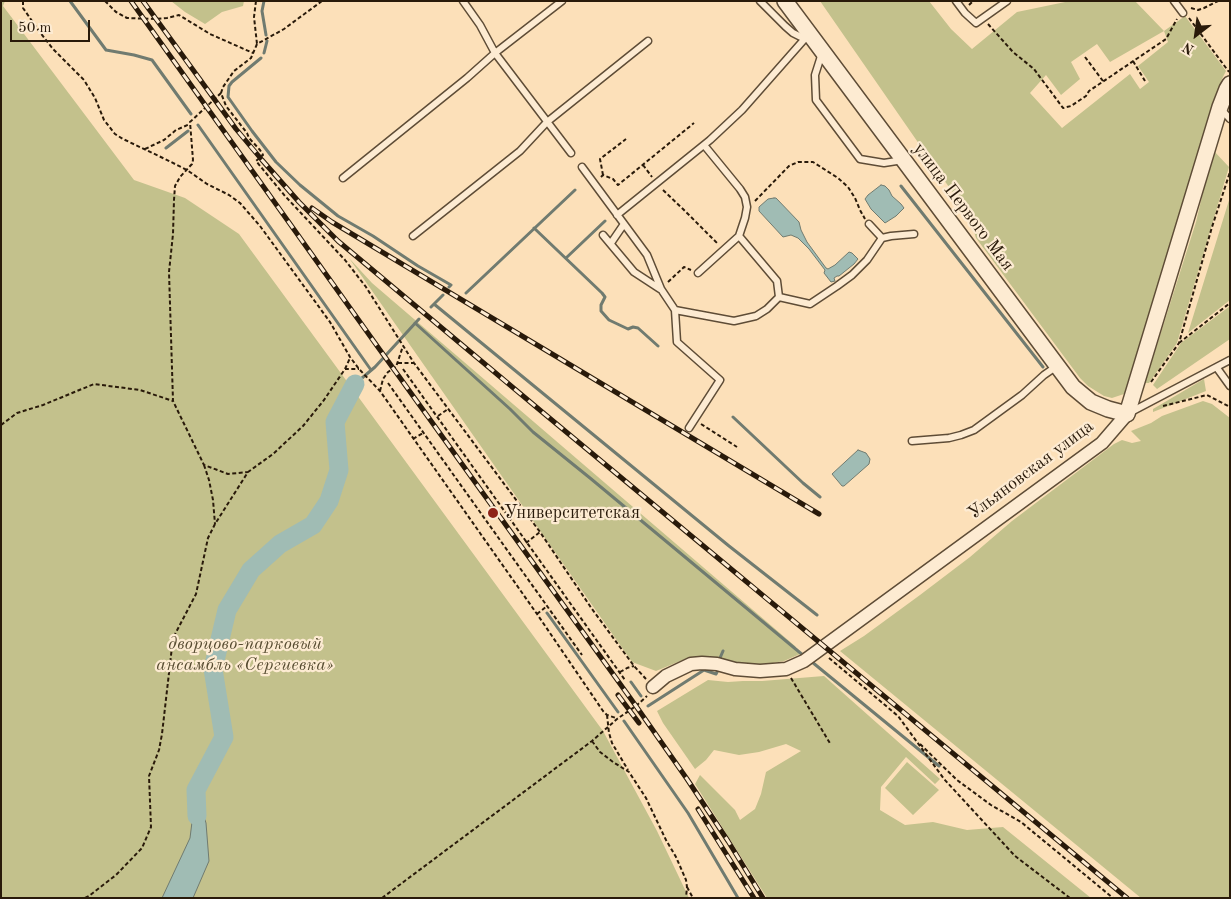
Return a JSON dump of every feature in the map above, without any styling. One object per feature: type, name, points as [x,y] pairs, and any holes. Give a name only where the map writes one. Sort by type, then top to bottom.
[{"type":"street","name":"улица Первого Мая","points":[[785,1],[807,36],[823,52],[1073,386],[1091,402],[1127,414]]},
{"type":"street","name":"Ульяновская улица","points":[[653,687],[666,676],[691,664],[716,664],[735,669],[760,671],[786,670],[804,661],[1102,443],[1127,414],[1220,107],[1226,88],[1230,84]]},
{"type":"lane","points":[[462,1],[480,25],[495,53],[571,153]]},
{"type":"lane","points":[[343,178],[467,78],[495,53],[562,1]]},
{"type":"lane","points":[[617,215],[704,146],[742,110],[807,36],[792,32],[760,1]]},
{"type":"lane","points":[[956,1],[964,13],[976,23],[1007,1]]},
{"type":"lane","points":[[1174,1],[1185,14]]},
{"type":"lane","points":[[413,236],[520,151],[547,122],[648,41]]},
{"type":"lane","points":[[823,52],[815,75],[816,100],[860,159],[884,162],[904,160]]},
{"type":"lane","points":[[1220,107],[1230,119]]},
{"type":"lane","points":[[698,273],[738,236],[746,218],[747,207],[745,197],[740,189],[704,146]]},
{"type":"lane","points":[[582,167],[647,255],[661,289],[675,310],[677,342],[720,380],[689,428]]},
{"type":"lane","points":[[611,243],[624,224]]},
{"type":"lane","points":[[870,224],[882,238]]},
{"type":"lane","points":[[780,297],[810,304],[852,275],[867,260],[882,238],[914,234]]},
{"type":"lane","points":[[604,235],[634,272],[661,289]]},
{"type":"lane","points":[[738,236],[777,281],[780,297]]},
{"type":"lane","points":[[675,310],[734,321],[756,316],[780,297]]},
{"type":"lane","points":[[1127,414],[1230,360]]},
{"type":"lane","points":[[912,441],[950,438],[974,430],[1057,366]]},
{"type":"lane","points":[[1217,368],[1230,386]]},
{"type":"path","points":[[22,1],[24,8],[48,43],[84,80],[104,120],[115,134],[187,170],[207,184],[229,195],[251,214],[330,322],[350,357],[367,378],[380,389],[413,440],[537,614],[603,711],[607,715],[616,718]]},
{"type":"path","points":[[106,1],[116,12],[127,18],[155,19],[179,15],[210,34],[253,53]]},
{"type":"path","points":[[214,524],[213,500],[209,480],[204,465],[174,401],[169,272],[175,186],[180,177],[192,164],[190,124],[192,119],[221,93],[227,78],[251,58],[256,44],[254,16],[256,1]]},
{"type":"path","points":[[256,44],[284,29],[322,1]]},
{"type":"path","points":[[969,5],[973,1]]},
{"type":"path","points":[[1191,8],[1198,10],[1218,1]]},
{"type":"path","points":[[983,18],[1013,52],[1034,70],[1063,108],[1086,96],[1089,91],[1166,39],[1176,20],[1185,14],[1230,73]]},
{"type":"path","points":[[1085,57],[1103,82]]},
{"type":"path","points":[[1133,61],[1145,81]]},
{"type":"path","points":[[221,93],[226,106],[260,150],[262,155],[256,161],[285,196],[345,260],[366,287],[414,363],[540,532],[592,609],[634,666],[653,687],[645,698],[616,718],[592,740],[382,898]]},
{"type":"path","points":[[603,175],[613,179],[618,185],[694,123]]},
{"type":"path","points":[[145,149],[164,140],[176,130],[190,124]]},
{"type":"path","points":[[603,175],[600,159],[626,139]]},
{"type":"path","points":[[747,207],[789,166],[804,161],[816,164],[842,181],[851,191],[860,210],[870,224]]},
{"type":"path","points":[[643,165],[665,193],[724,250]]},
{"type":"path","points":[[1179,343],[1230,172]]},
{"type":"path","points":[[593,183],[603,175]]},
{"type":"path","points":[[672,278],[684,267],[698,273]]},
{"type":"path","points":[[1147,388],[1179,343],[1230,303]]},
{"type":"path","points":[[380,389],[383,379],[398,363],[403,346]]},
{"type":"path","points":[[85,898],[116,875],[142,848],[151,827],[149,776],[159,750],[162,734],[173,638],[196,594],[208,538],[214,524],[248,472],[273,454],[302,426],[324,400],[345,369],[350,357]]},
{"type":"path","points":[[398,363],[414,363]]},
{"type":"path","points":[[345,369],[359,369]]},
{"type":"path","points":[[402,369],[625,680]]},
{"type":"path","points":[[388,383],[582,655]]},
{"type":"path","points":[[1,425],[17,413],[43,405],[94,384],[140,390],[174,401]]},
{"type":"path","points":[[1162,406],[1207,395],[1230,407]]},
{"type":"path","points":[[437,417],[448,409]]},
{"type":"path","points":[[695,420],[737,446]]},
{"type":"path","points":[[413,440],[423,433]]},
{"type":"path","points":[[204,465],[228,474],[248,472]]},
{"type":"path","points":[[526,543],[540,532]]},
{"type":"path","points":[[537,614],[547,606]]},
{"type":"path","points":[[819,650],[898,716],[944,779],[1015,856],[1070,898]]},
{"type":"path","points":[[620,673],[634,666]]},
{"type":"path","points":[[786,670],[830,745]]},
{"type":"path","points":[[607,715],[612,743],[646,798],[686,880],[686,898]]},
{"type":"path","points":[[914,738],[957,780],[991,805],[1020,822],[1113,898]]},
{"type":"path","points":[[592,740],[600,752],[629,772]]},
{"type":"path","points":[[687,887],[693,898]]},
{"type":"green space","name":"дворцово-парковый ансамбль «Сергиевка»","points":[[1,1],[5,1],[3,6],[134,180],[185,198],[239,234],[603,731],[657,831],[689,898],[1,898]]},
{"type":"green space","points":[[171,1],[244,1],[243,6],[222,12],[205,24]]},
{"type":"green space","points":[[820,1],[929,1],[951,29],[972,49],[1017,12],[1070,1],[1135,1],[1164,31],[1185,16],[1226,71],[1130,382],[1124,394],[1112,398],[1104,396],[1088,386],[1080,378],[976,238],[969,216]],"holes":[[[1164,31],[1168,42],[1138,66],[1149,82],[1140,89],[1130,74],[1062,128],[1030,93],[1046,75],[1061,95],[1080,79],[1071,62],[1097,44],[1110,62]]]},
{"type":"green space","points":[[1213,150],[1229,167],[1177,343],[1149,383],[1145,383],[1196,222]]},
{"type":"green space","points":[[1230,197],[1230,300],[1188,333]]},
{"type":"green space","points":[[349,258],[372,283],[795,646],[800,654],[784,661],[761,665],[690,657],[656,671],[632,662]]},
{"type":"green space","points":[[1230,306],[1230,339],[1157,389],[1153,385],[1181,343]]},
{"type":"green space","points":[[1204,379],[1206,391],[1153,412],[1153,409]]},
{"type":"green space","points":[[1203,401],[1212,404],[1230,418],[1230,898],[1141,898],[840,651],[920,595],[970,557],[1012,521],[1114,444],[1122,440],[1132,443],[1141,441],[1131,431],[1151,423],[1162,416]]},
{"type":"green space","points":[[824,676],[940,779],[935,784],[906,757],[881,787],[880,810],[905,825],[933,822],[967,830],[1003,827],[1091,898],[767,898],[695,784],[700,775],[735,810],[740,820],[755,809],[766,772],[801,751],[786,744],[759,752],[739,755],[714,750],[695,769],[663,723],[657,711],[708,680],[728,682],[762,681]]},
{"type":"green space","points":[[907,762],[939,790],[913,815],[885,788]]},
{"type":"water","points":[[881,185],[889,190],[892,196],[904,208],[885,223],[871,209],[865,199]]},
{"type":"water","points":[[776,198],[799,222],[807,242],[826,268],[828,269],[835,265],[849,252],[858,259],[839,276],[834,278],[835,281],[831,282],[824,273],[825,270],[798,238],[791,235],[783,237],[759,211],[759,207],[768,199]]},
{"type":"water","points":[[858,450],[866,453],[870,459],[869,464],[842,486],[832,474]]},
{"type":"water","points":[[196,790],[206,823],[209,861],[193,898],[162,898],[190,838]]},
{"type":"waterway","points":[[70,1],[106,50],[152,60],[191,114]]},
{"type":"waterway","points":[[264,1],[262,11],[266,35]]},
{"type":"waterway","points":[[264,53],[267,41]]},
{"type":"waterway","points":[[261,58],[232,82],[229,86],[228,97],[276,162],[300,185],[338,216],[451,285],[449,287]]},
{"type":"waterway","points":[[198,125],[371,370]]},
{"type":"waterway","points":[[166,148],[188,131]]},
{"type":"waterway","points":[[901,186],[1043,367]]},
{"type":"waterway","points":[[466,293],[575,190]]},
{"type":"waterway","points":[[566,258],[605,221]]},
{"type":"waterway","points":[[534,228],[602,293],[605,297],[601,305],[601,311],[609,320],[628,329],[638,328],[658,346]]},
{"type":"waterway","points":[[431,307],[443,295]]},
{"type":"waterway","points":[[434,304],[729,546],[817,615]]},
{"type":"waterway","points":[[355,384],[375,367],[419,319]]},
{"type":"waterway","points":[[415,323],[533,432],[804,656]]},
{"type":"waterway","points":[[197,816],[196,790],[224,737],[213,669],[227,610],[251,570],[280,544],[313,525],[329,501],[339,470],[335,422],[355,384]]},
{"type":"waterway","points":[[733,417],[820,497]]},
{"type":"waterway","points":[[547,613],[618,712]]},
{"type":"waterway","points":[[720,658],[723,651]]},
{"type":"waterway","points":[[812,662],[939,766]]},
{"type":"waterway","points":[[648,706],[704,670],[716,674],[718,670]]},
{"type":"waterway","points":[[631,682],[641,696]]},
{"type":"waterway","points":[[624,721],[688,813],[738,898]]},
{"type":"railway","points":[[131,1],[636,706],[687,779],[763,898]]},
{"type":"railway","points":[[143,1],[236,129],[299,202],[338,241],[1127,898]]},
{"type":"railway","points":[[312,208],[332,222],[819,514]]},
{"type":"railway","points":[[618,695],[639,723]]},
{"type":"railway","points":[[698,809],[754,898]]},
{"type":"place","name":"Университетская","points":[[493,513]]}]
